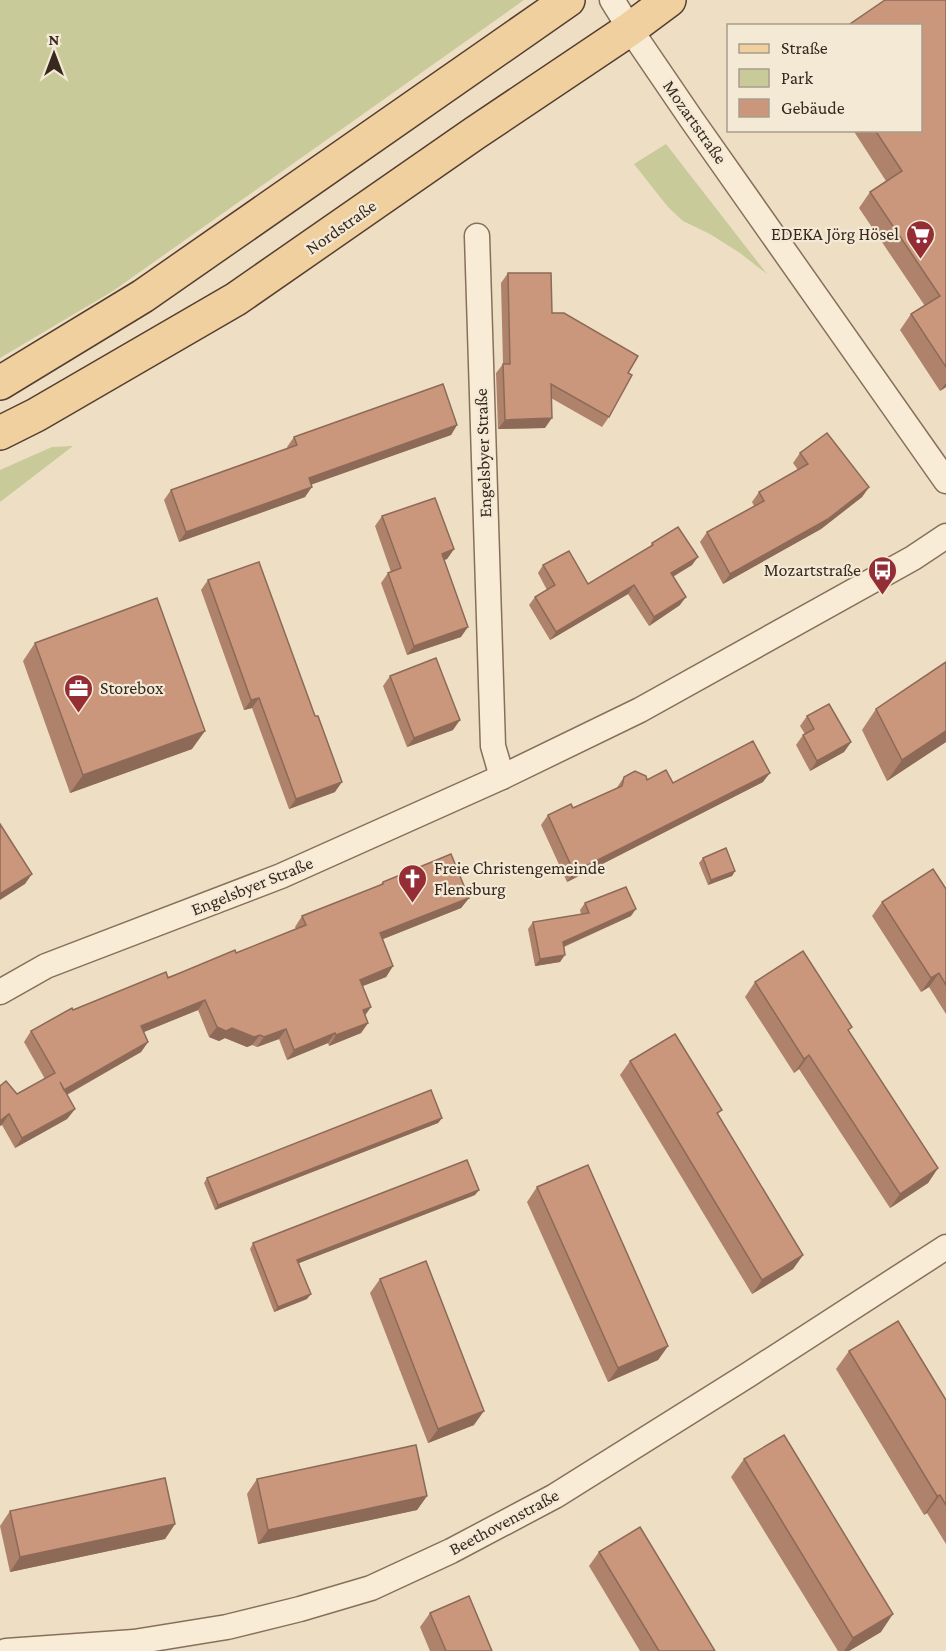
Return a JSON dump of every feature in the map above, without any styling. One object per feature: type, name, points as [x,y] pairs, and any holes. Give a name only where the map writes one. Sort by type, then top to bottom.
[{"type":"main road","points":[[0,383],[142,296],[568,0]]},
{"type":"main road","name":"Nordstraße","points":[[0,433],[36,415],[236,299],[669,0]]},
{"type":"street","name":"Mozartstraße","points":[[612,0],[692,120],[946,481]]},
{"type":"street","name":"Engelsbyer Straße","points":[[477,236],[492,746],[502,777]]},
{"type":"street","name":"Engelsbyer Straße","points":[[0,992],[46,966],[281,876],[502,777],[640,710],[914,558],[946,536]]},
{"type":"street","name":"Beethovenstraße","points":[[6,1651],[134,1642],[227,1627],[300,1609],[370,1588],[452,1551],[555,1496],[946,1247]]},
{"type":"green space","points":[[0,0],[524,0],[113,291],[0,358]]},
{"type":"green space","points":[[666,144],[767,274],[710,234],[683,221],[668,207],[634,164]]},
{"type":"green space","points":[[73,446],[0,502],[0,470],[52,447]]},
{"type":"building","points":[[885,0],[946,0],[946,367],[911,314],[940,296],[870,192],[902,171],[876,132],[922,132],[922,24],[850,24]]},
{"type":"building","points":[[508,273],[551,273],[552,313],[564,313],[638,356],[628,373],[632,375],[609,417],[551,384],[552,418],[505,420],[503,364],[510,364]]},
{"type":"building","points":[[443,384],[457,425],[309,478],[312,487],[186,532],[171,490],[297,445],[294,437]]},
{"type":"building","points":[[827,433],[869,487],[828,519],[730,574],[707,532],[764,501],[759,492],[808,464],[800,453]]},
{"type":"building","points":[[435,498],[454,549],[442,554],[468,627],[414,646],[388,573],[401,568],[382,516]]},
{"type":"building","points":[[678,527],[698,557],[671,573],[686,597],[654,617],[634,585],[556,632],[535,597],[555,585],[543,565],[569,551],[588,584],[653,545],[652,543]]},
{"type":"building","points":[[259,562],[315,716],[318,716],[342,782],[296,799],[259,698],[251,700],[208,580]]},
{"type":"building","points":[[157,598],[205,731],[83,775],[35,643]]},
{"type":"building","points":[[436,658],[460,720],[414,738],[390,676]]},
{"type":"building","points":[[946,662],[946,731],[902,760],[876,709]]},
{"type":"building","points":[[829,704],[851,742],[817,761],[803,735],[814,729],[807,716]]},
{"type":"building","points":[[753,741],[770,773],[574,872],[548,815],[571,804],[573,808],[622,786],[624,777],[635,771],[646,776],[647,780],[666,770],[673,783]]},
{"type":"building","points":[[0,824],[32,874],[0,894]]},
{"type":"building","points":[[726,848],[735,871],[711,880],[703,858]]},
{"type":"building","points":[[451,854],[469,898],[380,933],[393,966],[360,980],[371,1007],[363,1010],[368,1023],[336,1035],[335,1033],[294,1050],[286,1029],[264,1037],[260,1035],[254,1037],[232,1028],[226,1031],[217,1027],[205,1000],[141,1026],[148,1042],[64,1090],[75,1109],[22,1138],[9,1114],[0,1121],[0,1086],[6,1081],[17,1094],[55,1073],[31,1031],[72,1008],[73,1010],[166,972],[168,978],[235,950],[236,953],[306,925],[302,916]]},
{"type":"building","points":[[933,869],[946,889],[946,985],[939,973],[931,978],[882,902]]},
{"type":"building","points":[[626,887],[636,909],[563,942],[565,955],[540,959],[533,922],[589,913],[585,903]]},
{"type":"building","points":[[803,951],[852,1027],[848,1030],[938,1168],[900,1194],[809,1055],[804,1059],[755,982]]},
{"type":"building","points":[[675,1034],[722,1110],[717,1113],[803,1255],[762,1280],[630,1061]]},
{"type":"building","points":[[431,1090],[442,1118],[218,1205],[207,1178]]},
{"type":"building","points":[[467,1160],[479,1190],[297,1260],[311,1294],[278,1307],[253,1243]]},
{"type":"building","points":[[588,1165],[668,1346],[618,1368],[537,1187]]},
{"type":"building","points":[[426,1261],[484,1411],[438,1429],[380,1279]]},
{"type":"building","points":[[898,1321],[946,1400],[946,1505],[940,1495],[937,1496],[849,1351]]},
{"type":"building","points":[[784,1435],[893,1614],[853,1638],[744,1459]]},
{"type":"building","points":[[416,1445],[427,1496],[268,1530],[257,1479]]},
{"type":"building","points":[[165,1478],[175,1524],[20,1557],[10,1511]]},
{"type":"building","points":[[640,1527],[715,1651],[659,1651],[599,1552]]},
{"type":"building","points":[[469,1596],[492,1651],[446,1651],[430,1613]]},
{"type":"place","name":"EDEKA Jörg Hösel","points":[[920,260]]},
{"type":"place","name":"Mozartstraße","points":[[882,596]]},
{"type":"place","name":"Storebox","points":[[79,714]]},
{"type":"place","name":"Freie Christengemeinde Flensburg","points":[[413,904]]}]
